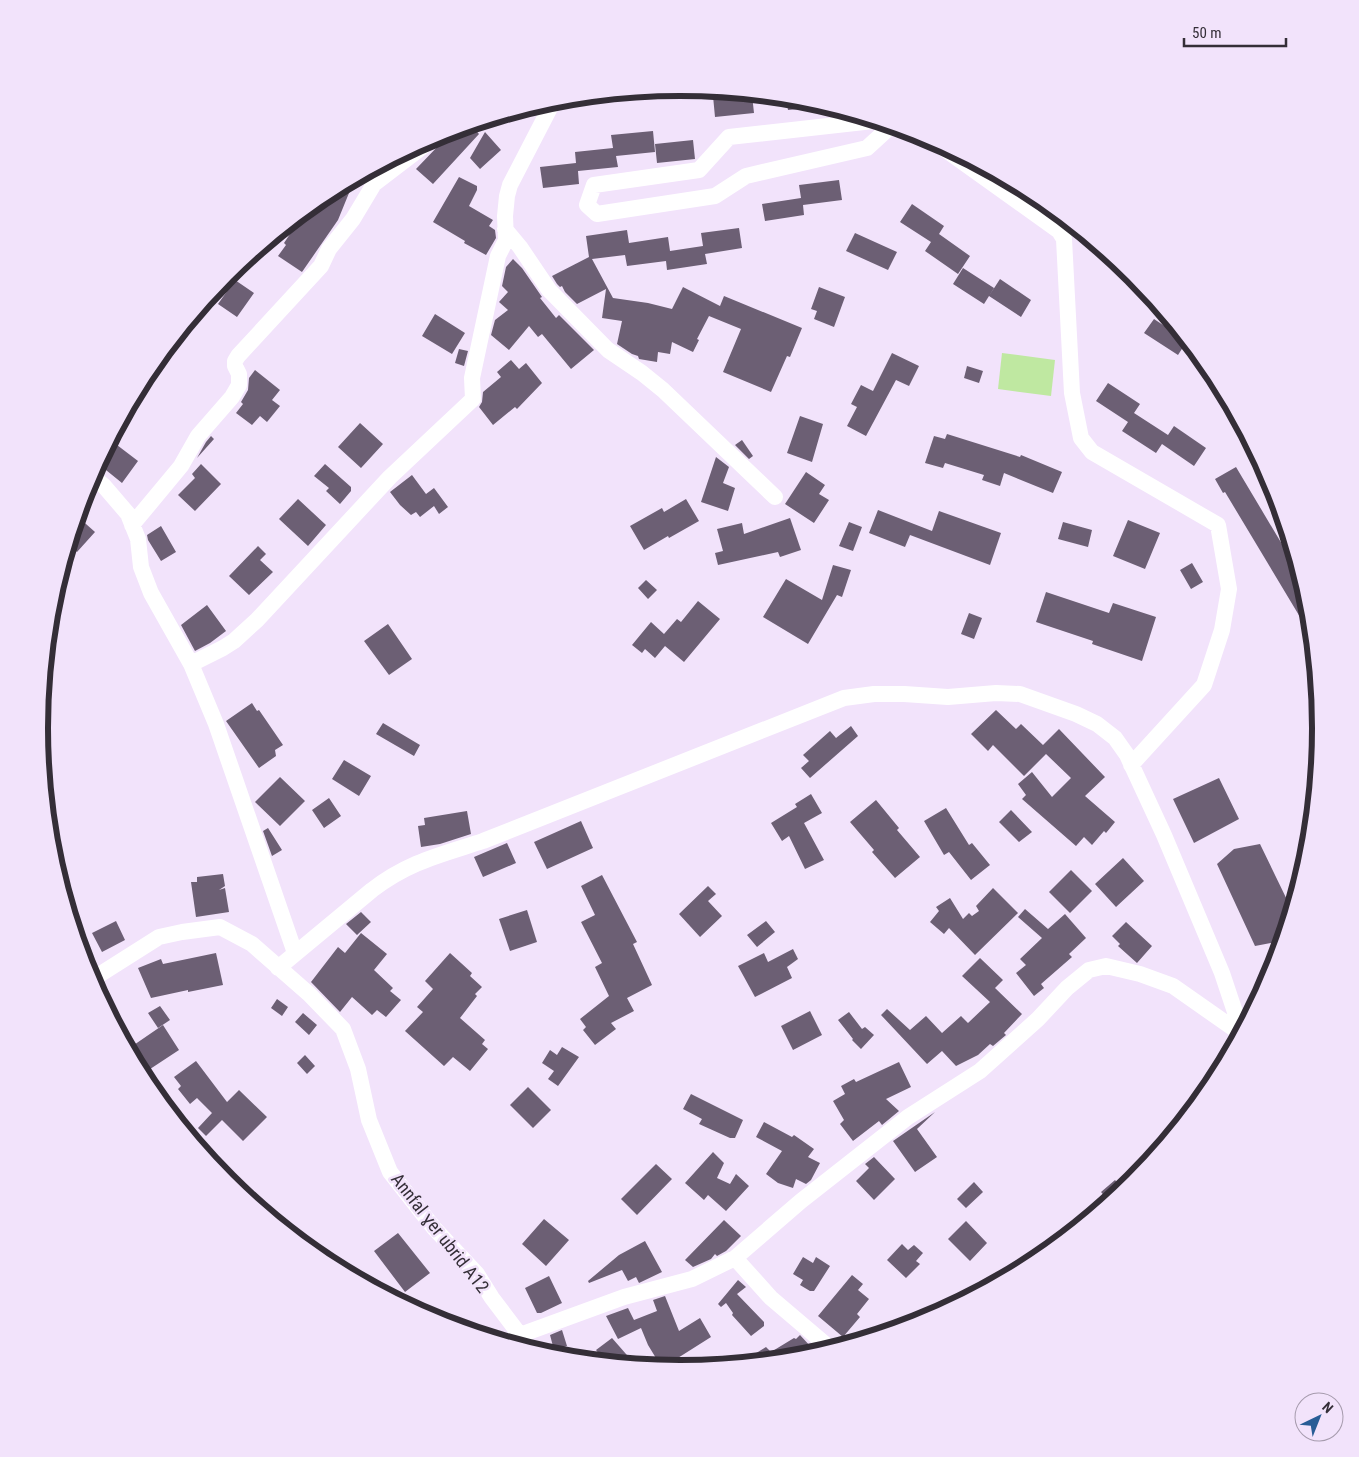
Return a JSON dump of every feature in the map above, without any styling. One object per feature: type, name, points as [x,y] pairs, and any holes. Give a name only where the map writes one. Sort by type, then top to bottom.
[{"type":"street","points":[[191,664],[223,648],[258,620],[390,477],[473,399],[472,378],[498,256],[506,240],[507,196],[510,185],[548,111]]},
{"type":"street","points":[[858,123],[729,137],[699,170],[594,185],[587,205],[597,214],[715,196],[746,176],[866,148],[885,131]]},
{"type":"street","points":[[132,525],[181,466],[198,436],[232,397],[238,385],[240,374],[235,366],[235,361],[321,266],[329,249],[353,219],[374,184],[407,159]]},
{"type":"street","points":[[1011,191],[1059,231],[1064,239],[1072,393],[1081,438],[1092,452],[1218,526],[1229,589],[1222,630],[1204,685],[1131,765]]},
{"type":"street","points":[[505,229],[520,247],[549,290],[608,350],[642,372],[663,390],[775,496]]},
{"type":"street","points":[[98,481],[128,514],[138,539],[141,567],[151,593],[191,664],[216,724],[295,953]]},
{"type":"street","points":[[278,968],[386,879],[429,857],[483,841],[844,698],[874,694],[948,697],[996,693],[1020,694],[1076,714],[1097,724],[1115,738],[1127,755],[1164,835],[1222,973],[1239,1023]]},
{"type":"street","name":"Annfal ɣer ubrid A12","points":[[99,976],[159,937],[220,927],[252,944],[309,994],[343,1029],[358,1069],[369,1120],[390,1172],[434,1228],[477,1274],[521,1340]]},
{"type":"street","points":[[524,1341],[624,1297],[692,1279],[735,1258],[801,1201],[908,1117],[980,1072],[1038,1019],[1067,988],[1089,970],[1106,966],[1140,974],[1173,986],[1235,1029]]},
{"type":"street","points":[[735,1258],[771,1298],[824,1343]]},
{"type":"green space","points":[[1002,353],[1055,360],[1051,396],[998,389]]},
{"type":"building","points":[[713,98],[753,101],[754,113],[715,117]]},
{"type":"building","points":[[787,106],[802,109],[788,110]]},
{"type":"building","points":[[476,130],[479,134],[433,184],[416,169],[439,145]]},
{"type":"building","points":[[653,131],[655,152],[616,156],[618,167],[578,171],[579,184],[543,188],[540,167],[576,163],[575,152],[613,148],[611,135]]},
{"type":"building","points":[[485,132],[501,150],[480,169],[470,158]]},
{"type":"building","points":[[693,140],[695,159],[657,163],[655,144]]},
{"type":"building","points":[[459,177],[477,186],[469,206],[493,220],[489,226],[495,230],[496,238],[486,255],[433,222]]},
{"type":"building","points":[[839,180],[842,200],[803,205],[804,215],[765,221],[762,204],[801,198],[799,185]]},
{"type":"building","points":[[346,192],[349,193],[338,220],[302,272],[278,256],[286,245],[284,243],[295,227],[328,203]]},
{"type":"building","points":[[912,204],[944,226],[939,234],[970,256],[958,274],[925,251],[931,242],[900,222]]},
{"type":"building","points":[[739,228],[742,248],[705,254],[707,264],[667,270],[666,261],[627,266],[625,255],[592,259],[613,298],[672,309],[683,287],[720,306],[724,296],[802,328],[790,357],[787,356],[771,392],[723,372],[741,329],[709,316],[697,339],[699,340],[693,352],[672,342],[670,354],[658,352],[657,362],[639,359],[638,356],[617,344],[622,321],[602,318],[606,289],[577,304],[565,292],[562,286],[560,287],[557,284],[552,276],[589,257],[586,236],[627,230],[629,243],[668,237],[670,251],[703,246],[701,233]]},
{"type":"building","points":[[855,233],[897,252],[888,270],[846,251]]},
{"type":"building","points":[[513,259],[522,268],[542,297],[540,298],[556,318],[559,315],[594,350],[571,369],[542,334],[538,337],[529,326],[509,350],[491,335],[495,320],[508,310],[499,302],[508,292],[502,286],[506,267]]},
{"type":"building","points":[[963,268],[994,288],[984,304],[953,284]]},
{"type":"building","points":[[1000,279],[1031,300],[1021,317],[989,296]]},
{"type":"building","points":[[235,280],[254,293],[237,317],[218,304]]},
{"type":"building","points":[[819,287],[845,297],[834,327],[814,319],[817,311],[811,309]]},
{"type":"building","points":[[435,314],[465,333],[452,354],[422,336]]},
{"type":"building","points":[[1154,319],[1169,329],[1183,347],[1178,355],[1144,333]]},
{"type":"building","points":[[459,349],[468,351],[464,366],[455,363]]},
{"type":"building","points":[[892,353],[919,366],[909,386],[896,380],[866,436],[847,426],[857,407],[851,404],[861,385],[873,391]]},
{"type":"building","points":[[511,360],[519,369],[526,363],[542,383],[517,409],[515,407],[493,425],[479,407],[482,402],[483,392],[501,377],[497,372]]},
{"type":"building","points":[[967,366],[983,371],[979,383],[964,378]]},
{"type":"building","points":[[255,370],[280,390],[272,400],[280,406],[267,422],[260,416],[252,425],[236,413],[243,404],[241,402],[248,390],[249,378]]},
{"type":"building","points":[[1108,383],[1140,404],[1134,413],[1168,435],[1174,426],[1206,448],[1194,466],[1162,444],[1156,453],[1122,431],[1128,422],[1096,401]]},
{"type":"building","points":[[800,416],[823,424],[812,462],[787,453]]},
{"type":"building","points":[[360,423],[383,444],[361,468],[338,447]]},
{"type":"building","points":[[947,434],[1020,457],[1021,455],[1062,472],[1053,493],[1004,473],[1000,486],[982,480],[984,475],[945,463],[943,468],[925,463],[934,436],[945,439]]},
{"type":"building","points":[[211,436],[214,439],[197,458],[206,442]]},
{"type":"building","points":[[742,440],[753,456],[749,459],[735,445]]},
{"type":"building","points":[[117,445],[138,461],[122,483],[104,469]]},
{"type":"building","points":[[716,457],[729,467],[723,483],[735,488],[728,511],[701,502]]},
{"type":"building","points":[[201,464],[221,484],[195,511],[178,495],[195,478],[192,474]]},
{"type":"building","points":[[325,464],[351,487],[351,491],[340,504],[326,491],[329,488],[314,476]]},
{"type":"building","points":[[1236,467],[1286,550],[1301,616],[1225,492],[1223,493],[1215,479]]},
{"type":"building","points":[[806,472],[825,485],[819,494],[829,500],[814,523],[785,504]]},
{"type":"building","points":[[412,475],[426,494],[434,488],[448,507],[439,514],[434,506],[420,517],[416,512],[411,515],[390,492]]},
{"type":"building","points":[[298,499],[326,525],[308,546],[279,519]]},
{"type":"building","points":[[686,499],[699,521],[644,550],[630,526],[662,508],[664,512]]},
{"type":"building","points":[[878,510],[932,531],[939,511],[1001,533],[990,565],[910,535],[905,547],[869,533]]},
{"type":"building","points":[[790,518],[801,550],[780,557],[778,552],[718,565],[715,553],[723,551],[717,529],[742,523],[744,534]]},
{"type":"building","points":[[1128,520],[1160,533],[1145,569],[1113,556]]},
{"type":"building","points":[[83,521],[95,532],[77,552],[74,549]]},
{"type":"building","points":[[849,522],[862,527],[853,551],[839,546]]},
{"type":"building","points":[[1063,522],[1092,530],[1088,547],[1058,539]]},
{"type":"building","points":[[161,526],[176,552],[161,561],[147,535]]},
{"type":"building","points":[[258,546],[266,554],[260,560],[273,572],[249,595],[229,576]]},
{"type":"building","points":[[1192,563],[1203,582],[1191,589],[1180,570]]},
{"type":"building","points":[[833,565],[851,570],[842,597],[837,595],[808,644],[763,617],[786,579],[822,600]]},
{"type":"building","points":[[646,580],[657,590],[648,599],[638,588]]},
{"type":"building","points":[[1046,592],[1109,613],[1113,603],[1156,617],[1142,661],[1092,644],[1093,641],[1036,622]]},
{"type":"building","points":[[698,601],[720,619],[684,662],[665,646],[655,658],[645,649],[642,653],[632,645],[651,622],[664,634],[677,619],[681,622]]},
{"type":"building","points":[[207,605],[226,631],[195,651],[181,625]]},
{"type":"building","points":[[969,613],[982,618],[974,639],[961,634]]},
{"type":"building","points":[[388,624],[412,659],[389,675],[364,641]]},
{"type":"building","points":[[252,703],[283,745],[275,750],[276,756],[259,768],[226,721]]},
{"type":"building","points":[[996,710],[1016,729],[1021,724],[1043,745],[1059,729],[1105,777],[1085,796],[1115,822],[1092,845],[1084,837],[1076,846],[1022,799],[1026,795],[1018,784],[1032,772],[1052,797],[1071,778],[1046,754],[1024,776],[993,745],[988,751],[971,734]]},
{"type":"building","points":[[383,723],[420,745],[414,756],[376,734]]},
{"type":"building","points":[[851,726],[858,736],[810,778],[801,768],[809,761],[803,755],[830,731],[836,738]]},
{"type":"building","points":[[344,760],[371,776],[359,796],[332,779]]},
{"type":"building","points":[[280,777],[305,801],[280,826],[255,802]]},
{"type":"building","points":[[1219,778],[1239,819],[1194,843],[1173,799]]},
{"type":"building","points":[[811,794],[822,813],[804,823],[824,860],[805,869],[789,836],[782,841],[771,823],[797,807],[795,804]]},
{"type":"building","points":[[329,798],[341,816],[324,828],[312,810]]},
{"type":"building","points":[[876,800],[899,828],[897,830],[920,857],[895,878],[872,852],[874,850],[850,822]]},
{"type":"building","points":[[946,808],[969,845],[972,843],[990,865],[971,880],[949,852],[944,855],[924,821]]},
{"type":"building","points":[[1011,810],[1032,832],[1019,842],[999,822]]},
{"type":"building","points":[[467,811],[471,834],[440,844],[421,847],[418,826],[425,825],[424,818]]},
{"type":"building","points":[[581,821],[593,848],[547,869],[534,842]]},
{"type":"building","points":[[268,828],[282,850],[272,856],[263,831]]},
{"type":"building","points":[[507,843],[516,863],[483,877],[474,857]]},
{"type":"building","points":[[1260,844],[1287,901],[1274,943],[1255,946],[1217,864],[1234,849]]},
{"type":"building","points":[[1123,858],[1144,881],[1116,907],[1095,884]]},
{"type":"building","points":[[1071,870],[1092,891],[1070,913],[1049,892]]},
{"type":"building","points":[[223,874],[225,886],[219,890],[225,888],[229,912],[196,917],[191,882],[197,882],[197,877]]},
{"type":"building","points":[[602,875],[637,942],[633,944],[652,985],[627,998],[634,1011],[611,1023],[616,1029],[595,1045],[583,1030],[586,1027],[580,1019],[609,996],[595,967],[602,963],[581,922],[595,915],[581,886]]},
{"type":"building","points":[[708,886],[716,894],[708,901],[722,916],[700,937],[679,914]]},
{"type":"building","points":[[993,888],[1018,913],[975,955],[949,928],[944,934],[930,922],[939,911],[936,907],[950,898],[963,919],[969,913],[972,916],[979,911],[976,906]]},
{"type":"building","points":[[1025,909],[1048,929],[1065,914],[1086,938],[1069,954],[1072,957],[1041,984],[1044,988],[1034,996],[1016,973],[1026,965],[1020,959],[1042,938],[1018,917]]},
{"type":"building","points":[[527,910],[537,942],[510,951],[499,919]]},
{"type":"building","points":[[361,912],[371,922],[357,935],[346,924]]},
{"type":"building","points":[[116,921],[125,940],[102,952],[92,933]]},
{"type":"building","points":[[766,921],[775,932],[757,947],[747,935]]},
{"type":"building","points":[[1126,922],[1152,946],[1137,963],[1118,946],[1120,944],[1112,936]]},
{"type":"building","points":[[361,933],[387,954],[374,970],[393,988],[390,991],[401,1000],[386,1017],[377,1010],[372,1015],[352,997],[340,1012],[311,982],[338,947],[345,953]]},
{"type":"building","points":[[793,949],[798,959],[787,967],[792,978],[755,997],[738,966],[764,953],[768,962]]},
{"type":"building","points":[[216,953],[223,985],[188,992],[188,990],[151,998],[138,968],[161,959],[163,964]]},
{"type":"building","points":[[450,953],[472,973],[470,976],[482,987],[475,994],[477,996],[460,1018],[485,1040],[482,1044],[488,1049],[470,1071],[453,1057],[444,1066],[405,1031],[423,1012],[417,1007],[433,989],[425,981]]},
{"type":"building","points":[[980,958],[1003,980],[995,988],[1022,1014],[1004,1033],[1006,1035],[993,1046],[990,1044],[978,1055],[956,1066],[942,1051],[927,1064],[881,1015],[887,1009],[910,1030],[926,1016],[942,1033],[961,1016],[968,1023],[990,1002],[962,976]]},
{"type":"building","points":[[277,999],[288,1007],[282,1016],[271,1008]]},
{"type":"building","points":[[160,1006],[170,1020],[158,1028],[148,1013]]},
{"type":"building","points":[[810,1011],[822,1035],[793,1050],[781,1026]]},
{"type":"building","points":[[849,1012],[862,1029],[865,1027],[874,1035],[861,1049],[838,1020]]},
{"type":"building","points":[[303,1013],[317,1025],[309,1035],[295,1022]]},
{"type":"building","points":[[163,1025],[179,1050],[148,1070],[133,1046]]},
{"type":"building","points":[[562,1047],[579,1057],[558,1086],[548,1079],[554,1071],[542,1063],[550,1050],[557,1055]]},
{"type":"building","points":[[305,1055],[315,1066],[307,1074],[297,1063]]},
{"type":"building","points":[[196,1061],[227,1102],[239,1090],[267,1117],[243,1141],[222,1120],[206,1136],[198,1128],[212,1113],[197,1098],[190,1104],[178,1089],[181,1086],[174,1077]]},
{"type":"building","points":[[899,1062],[911,1087],[886,1099],[899,1111],[882,1125],[879,1121],[853,1141],[840,1124],[844,1120],[833,1101],[845,1094],[841,1086],[854,1079],[856,1082]]},
{"type":"building","points":[[528,1087],[551,1110],[533,1128],[510,1105]]},
{"type":"building","points":[[691,1094],[743,1120],[735,1138],[730,1138],[699,1124],[702,1119],[683,1109]]},
{"type":"building","points":[[935,1112],[917,1129],[937,1157],[915,1172],[893,1141]]},
{"type":"building","points":[[764,1122],[792,1137],[794,1135],[814,1149],[808,1157],[820,1163],[811,1180],[806,1184],[796,1179],[793,1188],[778,1183],[766,1174],[782,1151],[756,1137]]},
{"type":"building","points":[[713,1152],[724,1163],[717,1178],[730,1184],[736,1174],[749,1186],[726,1211],[708,1195],[704,1200],[685,1183]]},
{"type":"building","points":[[874,1157],[895,1179],[874,1200],[856,1181],[869,1168],[865,1164]]},
{"type":"building","points":[[656,1164],[672,1179],[637,1215],[621,1199]]},
{"type":"building","points":[[1115,1180],[1118,1183],[1104,1196],[1101,1192]]},
{"type":"building","points":[[974,1182],[983,1192],[966,1208],[957,1199]]},
{"type":"building","points":[[544,1219],[569,1240],[546,1266],[522,1244]]},
{"type":"building","points":[[724,1220],[741,1236],[726,1251],[717,1256],[715,1254],[711,1259],[693,1267],[685,1260]]},
{"type":"building","points":[[966,1221],[987,1243],[970,1261],[948,1239]]},
{"type":"building","points":[[398,1233],[430,1273],[405,1292],[374,1251]]},
{"type":"building","points":[[645,1241],[662,1272],[639,1283],[636,1277],[628,1281],[622,1270],[589,1283],[588,1281],[619,1255]]},
{"type":"building","points":[[902,1244],[908,1250],[914,1245],[923,1253],[916,1261],[920,1264],[906,1278],[887,1260]]},
{"type":"building","points":[[803,1257],[813,1263],[816,1257],[830,1266],[814,1291],[810,1291],[800,1285],[803,1280],[793,1274]]},
{"type":"building","points":[[852,1275],[863,1284],[858,1290],[869,1299],[857,1314],[860,1317],[843,1337],[818,1316]]},
{"type":"building","points":[[549,1276],[562,1303],[537,1313],[525,1288]]},
{"type":"building","points":[[738,1280],[746,1287],[737,1294],[764,1322],[764,1326],[751,1336],[732,1315],[733,1313],[726,1303],[721,1307],[718,1304]]},
{"type":"building","points":[[665,1296],[679,1331],[700,1318],[711,1337],[675,1360],[657,1359],[641,1328],[618,1339],[606,1316],[628,1308],[634,1320],[657,1311],[653,1300]]},
{"type":"building","points":[[562,1330],[567,1346],[559,1348],[553,1347],[550,1335]]},
{"type":"building","points":[[800,1335],[810,1346],[751,1356],[766,1347],[771,1352],[794,1338],[796,1339]]},
{"type":"building","points":[[612,1338],[630,1358],[600,1355],[596,1350]]}]
